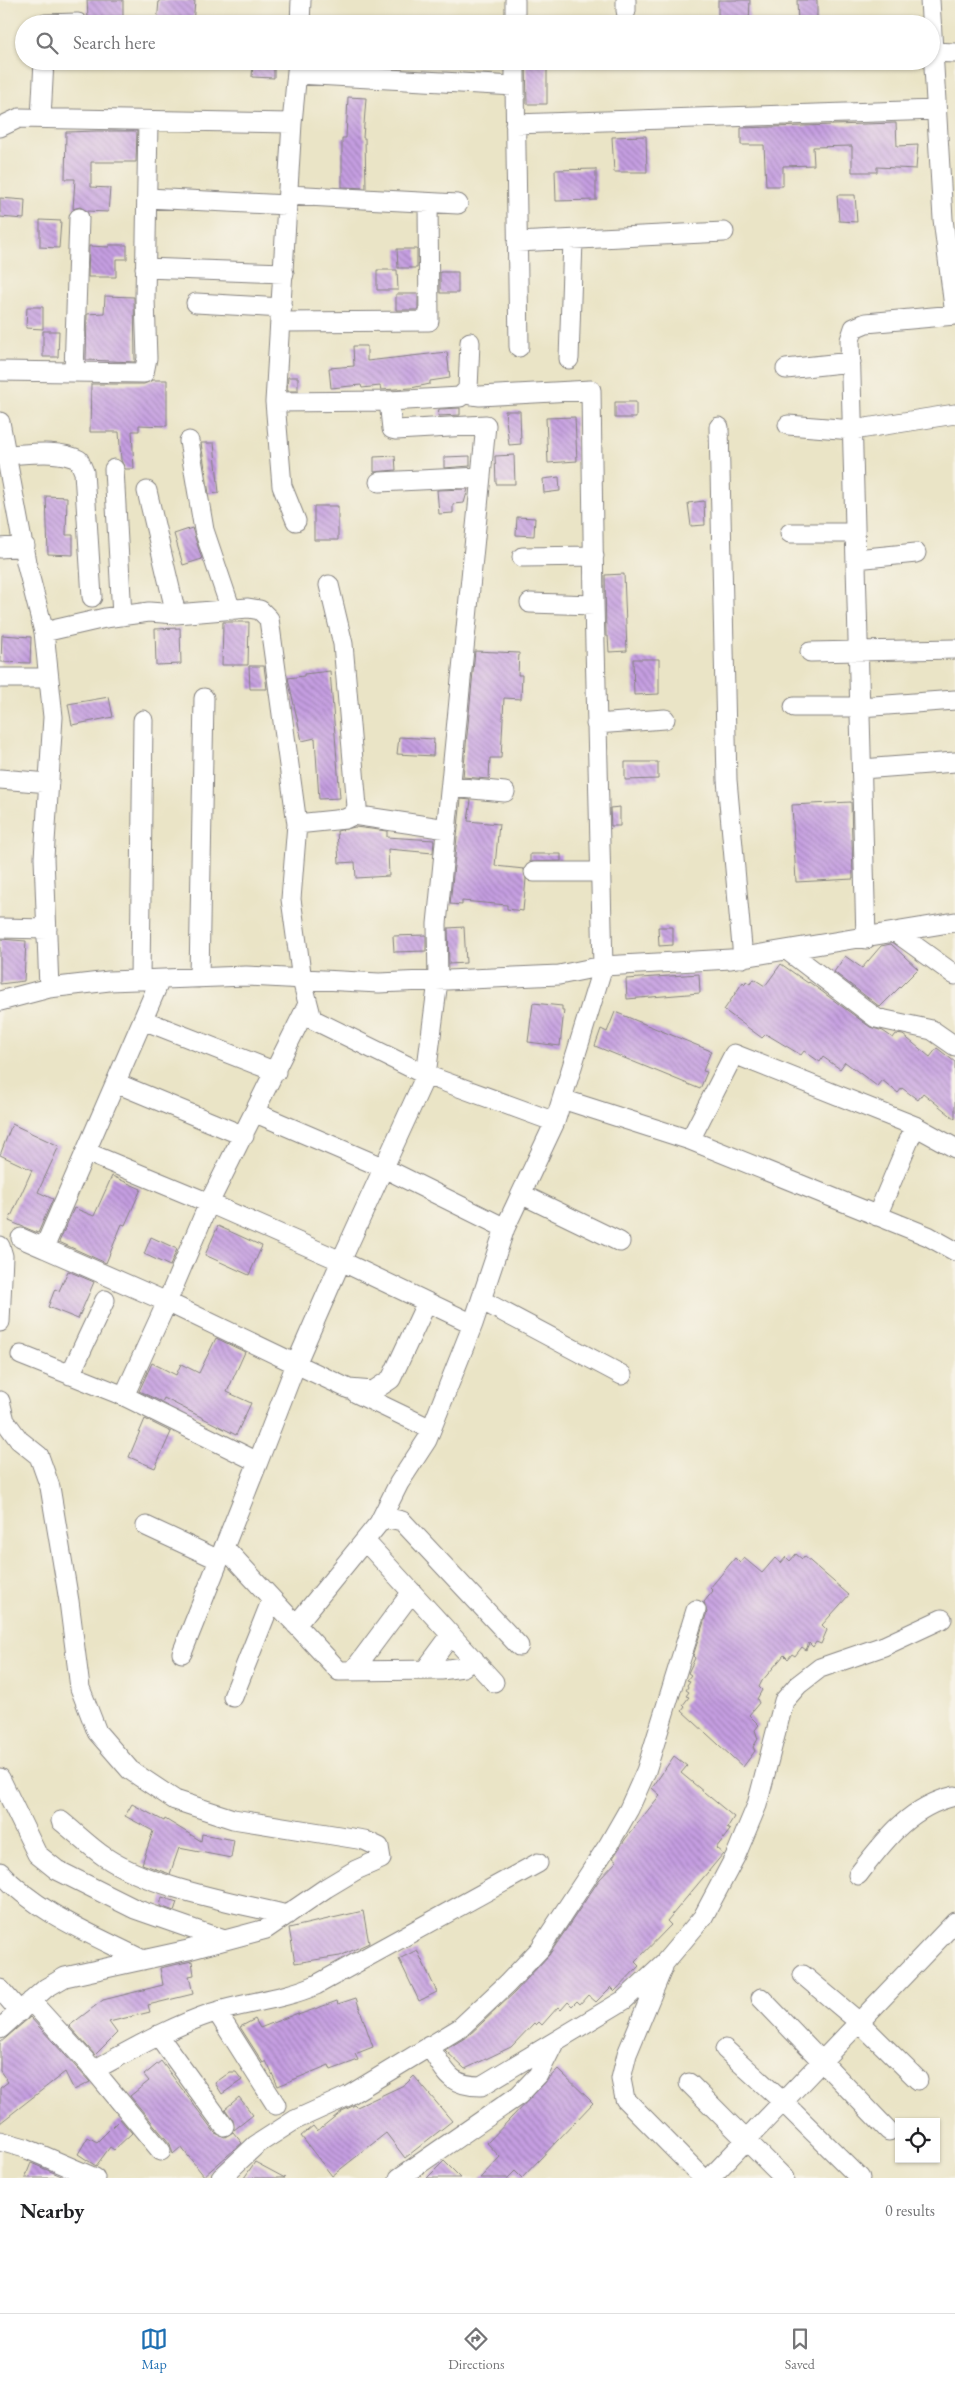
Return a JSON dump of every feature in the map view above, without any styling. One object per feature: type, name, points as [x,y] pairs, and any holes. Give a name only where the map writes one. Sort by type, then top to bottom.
[{"type":"street","points":[[300,15],[301,0]]},
{"type":"street","points":[[515,0],[515,15]]},
{"type":"street","points":[[930,0],[931,15]]},
{"type":"street","points":[[940,52],[955,53]]},
{"type":"street","points":[[41,118],[44,70]]},
{"type":"street","points":[[296,521],[282,486],[275,402],[282,315],[292,123],[298,70]]},
{"type":"street","points":[[322,70],[515,86]]},
{"type":"street","points":[[515,70],[519,347]]},
{"type":"street","points":[[866,939],[850,340],[854,328],[866,323],[955,315],[949,219],[936,110],[934,70]]},
{"type":"street","points":[[515,124],[936,110]]},
{"type":"street","points":[[0,127],[19,118],[292,123]]},
{"type":"street","points":[[0,371],[144,373],[147,358],[145,268],[148,121]]},
{"type":"street","points":[[146,198],[458,204]]},
{"type":"street","points":[[196,303],[282,315],[429,321],[428,203]]},
{"type":"street","points":[[74,372],[79,218]]},
{"type":"street","points":[[517,242],[724,232]]},
{"type":"street","points":[[568,359],[573,240]]},
{"type":"street","points":[[145,268],[284,272]]},
{"type":"street","points":[[465,394],[469,377],[470,342]]},
{"type":"street","points":[[786,369],[851,362]]},
{"type":"street","points":[[275,402],[389,401],[454,398],[465,394],[480,396],[591,390],[596,724],[603,966],[555,1122],[505,1228],[473,1324],[431,1429],[379,1522],[296,1625]]},
{"type":"street","points":[[182,1653],[296,1364],[426,1075],[438,981],[437,924],[486,425],[396,430],[392,429],[390,422],[389,401]]},
{"type":"street","points":[[788,425],[853,430],[955,414]]},
{"type":"street","points":[[0,422],[25,546],[26,562],[44,632],[53,718],[44,858],[49,988]]},
{"type":"street","points":[[719,427],[727,780],[743,958]]},
{"type":"street","points":[[189,441],[204,530],[231,610]]},
{"type":"street","points":[[7,455],[58,453],[69,455],[79,460],[84,472],[92,597]]},
{"type":"street","points":[[114,469],[122,616]]},
{"type":"street","points":[[379,482],[481,477]]},
{"type":"street","points":[[147,491],[176,614]]},
{"type":"street","points":[[790,533],[855,533]]},
{"type":"street","points":[[0,548],[25,546]]},
{"type":"street","points":[[856,559],[916,553]]},
{"type":"street","points":[[522,557],[594,556]]},
{"type":"street","points":[[329,585],[343,644],[348,691],[357,807],[353,815]]},
{"type":"street","points":[[530,603],[594,605]]},
{"type":"street","points":[[44,632],[149,612],[176,614],[248,608],[260,610],[269,618],[296,824],[291,899],[302,980],[312,1019],[426,1075],[555,1122]]},
{"type":"street","points":[[810,652],[955,649]]},
{"type":"street","points":[[0,678],[49,678]]},
{"type":"street","points":[[199,978],[204,698]]},
{"type":"street","points":[[794,706],[860,707],[955,700]]},
{"type":"street","points":[[596,724],[665,719]]},
{"type":"street","points":[[140,980],[143,720]]},
{"type":"street","points":[[862,769],[955,762]]},
{"type":"street","points":[[0,779],[49,783]]},
{"type":"street","points":[[451,787],[505,792]]},
{"type":"street","points":[[296,824],[345,819],[353,815],[447,830]]},
{"type":"street","points":[[534,872],[600,872]]},
{"type":"street","points":[[0,1001],[49,988],[109,981],[246,976],[379,983],[559,975],[603,966],[743,958],[866,939],[955,922]]},
{"type":"street","points":[[0,928],[47,929]]},
{"type":"street","points":[[897,933],[955,975]]},
{"type":"street","points":[[788,951],[876,1018],[932,1030],[955,1046]]},
{"type":"street","points":[[44,1248],[160,980]]},
{"type":"street","points":[[124,1396],[209,1203],[256,1113],[308,1004]]},
{"type":"street","points":[[143,1020],[276,1072]]},
{"type":"street","points":[[690,1140],[734,1054],[915,1126],[955,1148]]},
{"type":"street","points":[[116,1082],[244,1136]]},
{"type":"street","points":[[562,1099],[690,1140],[954,1248]]},
{"type":"street","points":[[256,1113],[384,1168],[505,1228]]},
{"type":"street","points":[[877,1216],[915,1126]]},
{"type":"street","points":[[86,1152],[209,1203],[473,1324]]},
{"type":"street","points":[[521,1194],[620,1242]]},
{"type":"street","points":[[21,1238],[167,1302],[431,1429]]},
{"type":"street","points":[[0,1246],[3,1256],[0,1322]]},
{"type":"street","points":[[70,1375],[105,1300]]},
{"type":"street","points":[[481,1300],[622,1375]]},
{"type":"street","points":[[348,1389],[373,1391],[392,1378],[427,1302]]},
{"type":"street","points":[[21,1355],[124,1396],[258,1462]]},
{"type":"street","points":[[0,1401],[5,1420],[19,1440],[39,1456],[50,1487],[69,1601],[80,1688],[97,1732],[130,1770],[175,1800],[233,1819],[364,1840],[379,1847],[382,1859],[349,1875],[266,1929],[143,1960],[65,1977],[46,1988],[0,2029]]},
{"type":"street","points":[[379,1522],[389,1518],[402,1521],[518,1646]]},
{"type":"street","points":[[146,1526],[222,1554],[272,1599],[339,1671],[425,1670],[463,1667],[474,1659]]},
{"type":"street","points":[[365,1541],[494,1682]]},
{"type":"street","points":[[353,1671],[412,1592]]},
{"type":"street","points":[[233,1697],[272,1599]]},
{"type":"street","points":[[221,2178],[256,2145],[295,2120],[348,2096],[460,2028],[507,1984],[540,1949],[629,1809],[646,1771],[696,1610]]},
{"type":"street","points":[[429,2046],[450,2078],[464,2086],[481,2086],[624,2000],[665,1962],[703,1917],[736,1854],[757,1805],[784,1701],[798,1685],[820,1668],[884,1646],[942,1619]]},
{"type":"street","points":[[425,1670],[451,1635]]},
{"type":"street","points":[[0,1778],[37,1854],[57,1870],[135,1909],[224,1940]]},
{"type":"street","points":[[858,1875],[878,1849],[912,1814],[941,1799],[955,1796]]},
{"type":"street","points":[[61,1821],[106,1858],[126,1868],[181,1889],[287,1915]]},
{"type":"street","points":[[94,2070],[176,2026],[217,2012],[294,1994],[316,1985],[538,1863]]},
{"type":"street","points":[[0,1872],[11,1884],[56,1916],[143,1960]]},
{"type":"street","points":[[710,2178],[955,1922]]},
{"type":"street","points":[[665,1962],[627,2054],[621,2079],[625,2099],[702,2178]]},
{"type":"street","points":[[803,1975],[859,2022],[918,2080]]},
{"type":"street","points":[[0,1989],[26,2007],[94,2070],[161,2151]]},
{"type":"street","points":[[761,1998],[888,2132]]},
{"type":"street","points":[[217,2012],[276,2105]]},
{"type":"street","points":[[158,2035],[224,2126]]},
{"type":"street","points":[[399,2178],[519,2095],[538,2074],[555,2041]]},
{"type":"street","points":[[725,2049],[783,2102],[860,2178]]},
{"type":"street","points":[[689,2083],[784,2178]]},
{"type":"street","points":[[0,2141],[25,2148],[95,2178]]},
{"type":"building","points":[[87,0],[123,0],[123,15],[88,15]]},
{"type":"building","points":[[159,0],[195,1],[194,15],[158,15]]},
{"type":"building","points":[[718,0],[750,0],[749,15],[718,15]]},
{"type":"building","points":[[797,0],[817,0],[817,15],[798,15]]},
{"type":"building","points":[[252,70],[274,70],[274,78],[252,77]]},
{"type":"building","points":[[526,70],[547,70],[547,104],[527,104]]},
{"type":"building","points":[[348,97],[366,98],[363,138],[365,138],[366,188],[342,187],[342,138],[346,138]]},
{"type":"building","points":[[896,123],[897,146],[918,145],[916,169],[877,167],[877,172],[852,172],[852,146],[813,147],[814,165],[783,166],[783,186],[766,186],[764,145],[741,145],[741,128]]},
{"type":"building","points":[[137,131],[136,162],[91,162],[91,187],[110,188],[108,212],[87,211],[80,207],[73,209],[75,179],[65,179],[66,132]]},
{"type":"building","points":[[646,136],[647,172],[614,172],[612,137]]},
{"type":"building","points":[[596,169],[596,200],[556,201],[555,170]]},
{"type":"building","points":[[837,195],[855,195],[857,222],[839,221]]},
{"type":"building","points":[[0,198],[25,200],[24,219],[0,217]]},
{"type":"building","points":[[40,220],[61,221],[59,248],[40,247]]},
{"type":"building","points":[[109,245],[127,245],[127,259],[116,259],[116,277],[88,277],[89,246],[109,247]]},
{"type":"building","points":[[397,249],[417,249],[417,268],[398,268]]},
{"type":"building","points":[[377,270],[397,270],[398,290],[377,290]]},
{"type":"building","points":[[440,272],[458,272],[458,293],[440,293]]},
{"type":"building","points":[[396,294],[418,294],[418,310],[396,310]]},
{"type":"building","points":[[105,296],[134,297],[135,362],[86,360],[87,314],[104,313]]},
{"type":"building","points":[[27,307],[43,307],[43,329],[26,328]]},
{"type":"building","points":[[43,331],[59,331],[58,357],[43,357]]},
{"type":"building","points":[[353,346],[367,346],[367,361],[447,352],[450,378],[430,381],[430,384],[411,388],[381,390],[380,386],[362,388],[361,385],[331,388],[329,368],[354,366]]},
{"type":"building","points":[[288,377],[298,377],[298,391],[287,391]]},
{"type":"building","points":[[153,380],[167,380],[167,426],[139,425],[139,431],[132,431],[134,469],[125,469],[121,460],[119,432],[90,432],[91,384],[144,384]]},
{"type":"building","points":[[615,402],[636,402],[636,418],[615,418]]},
{"type":"building","points":[[460,408],[460,415],[438,416],[439,409]]},
{"type":"building","points":[[505,411],[520,411],[521,444],[509,445]]},
{"type":"building","points":[[575,417],[577,461],[548,463],[546,418]]},
{"type":"building","points":[[201,443],[214,443],[219,493],[209,494]]},
{"type":"building","points":[[514,455],[515,484],[496,484],[495,456]]},
{"type":"building","points":[[395,456],[396,470],[374,472],[374,457]]},
{"type":"building","points":[[470,456],[470,466],[444,468],[444,457]]},
{"type":"building","points":[[559,477],[560,491],[544,493],[543,479]]},
{"type":"building","points":[[468,489],[464,503],[453,504],[453,513],[439,514],[437,490]]},
{"type":"building","points":[[46,496],[67,497],[66,535],[73,535],[73,555],[48,554]]},
{"type":"building","points":[[704,501],[705,525],[691,526],[688,503]]},
{"type":"building","points":[[314,506],[338,506],[338,540],[314,540]]},
{"type":"building","points":[[517,517],[535,518],[534,536],[516,535]]},
{"type":"building","points":[[192,528],[202,559],[183,565],[174,534]]},
{"type":"building","points":[[624,574],[627,651],[609,652],[608,636],[606,636],[605,575]]},
{"type":"building","points":[[223,622],[249,622],[248,665],[222,665]]},
{"type":"building","points":[[180,628],[181,664],[156,665],[155,629]]},
{"type":"building","points":[[2,635],[31,637],[30,663],[1,662]]},
{"type":"building","points":[[475,651],[519,653],[518,675],[522,675],[521,699],[504,698],[501,758],[490,758],[489,779],[463,777]]},
{"type":"building","points":[[633,659],[659,659],[659,694],[634,695]]},
{"type":"building","points":[[249,666],[264,666],[267,689],[250,689]]},
{"type":"building","points":[[330,671],[340,798],[319,799],[315,738],[302,741],[288,678]]},
{"type":"building","points":[[109,697],[113,717],[72,725],[68,704]]},
{"type":"building","points":[[399,737],[434,739],[433,756],[397,754]]},
{"type":"building","points":[[625,762],[658,762],[658,779],[625,780]]},
{"type":"building","points":[[461,799],[471,800],[468,821],[499,824],[495,866],[524,869],[526,879],[523,911],[507,909],[507,905],[462,901],[462,905],[450,904]]},
{"type":"building","points":[[851,802],[853,879],[796,882],[792,805]]},
{"type":"building","points":[[620,807],[620,826],[611,826],[610,808]]},
{"type":"building","points":[[355,827],[387,831],[387,837],[434,840],[433,853],[388,849],[389,876],[356,878],[355,862],[339,863],[337,831]]},
{"type":"building","points":[[530,854],[561,854],[561,861],[530,862]]},
{"type":"building","points":[[464,927],[466,963],[449,964],[448,928]]},
{"type":"building","points":[[658,927],[673,927],[673,945],[659,946]]},
{"type":"building","points":[[426,935],[426,951],[394,952],[393,936]]},
{"type":"building","points":[[0,939],[26,941],[24,981],[0,984]]},
{"type":"building","points":[[891,944],[918,969],[880,1007],[834,972],[845,956],[862,968],[881,946]]},
{"type":"building","points":[[781,964],[870,1027],[883,1031],[893,1038],[896,1034],[903,1035],[930,1057],[937,1048],[955,1062],[955,1119],[923,1093],[918,1100],[902,1088],[898,1093],[882,1080],[877,1086],[845,1062],[840,1069],[823,1057],[820,1062],[804,1051],[801,1055],[766,1034],[762,1038],[724,1010],[743,982],[745,984],[746,981],[750,984],[754,979],[765,986]]},
{"type":"building","points":[[699,974],[700,993],[627,999],[626,979]]},
{"type":"building","points":[[533,1003],[562,1006],[562,1010],[564,1010],[560,1046],[528,1042]]},
{"type":"building","points":[[615,1012],[711,1051],[703,1071],[707,1072],[700,1089],[595,1046],[601,1029],[607,1032]]},
{"type":"building","points":[[12,1124],[59,1146],[38,1192],[53,1199],[38,1233],[9,1221],[32,1170],[0,1155]]},
{"type":"building","points":[[112,1176],[141,1189],[125,1225],[122,1224],[106,1263],[59,1242],[74,1208],[94,1216]]},
{"type":"building","points":[[218,1226],[262,1246],[249,1275],[205,1255]]},
{"type":"building","points":[[151,1237],[177,1249],[170,1266],[144,1254]]},
{"type":"building","points":[[68,1271],[94,1282],[78,1319],[48,1307],[55,1289],[59,1291]]},
{"type":"building","points":[[216,1338],[245,1352],[227,1392],[251,1403],[236,1435],[164,1398],[162,1402],[139,1391],[152,1363],[176,1375],[181,1364],[199,1373]]},
{"type":"building","points":[[145,1419],[171,1432],[155,1468],[129,1457]]},
{"type":"building","points":[[796,1554],[802,1559],[804,1556],[849,1595],[822,1625],[827,1630],[821,1644],[816,1642],[813,1647],[809,1643],[806,1650],[802,1647],[795,1656],[792,1654],[788,1659],[784,1655],[762,1681],[759,1687],[762,1690],[757,1699],[759,1703],[749,1715],[759,1725],[755,1730],[758,1739],[753,1747],[755,1751],[743,1767],[682,1711],[685,1707],[683,1705],[689,1697],[686,1696],[689,1692],[686,1690],[687,1685],[690,1681],[687,1680],[691,1675],[688,1673],[695,1658],[693,1656],[707,1612],[704,1602],[713,1591],[710,1588],[735,1558],[740,1563],[744,1558],[762,1573],[775,1558],[781,1563],[786,1557],[790,1561]]},
{"type":"building","points":[[674,1756],[687,1766],[681,1773],[734,1817],[727,1828],[730,1830],[716,1848],[723,1854],[667,1921],[671,1925],[635,1962],[639,1966],[615,1991],[611,1987],[596,2002],[588,1995],[580,2004],[577,2001],[572,2006],[568,2002],[561,2010],[558,2007],[542,2025],[539,2022],[536,2025],[534,2023],[511,2047],[465,2069],[445,2050],[468,2036],[515,1992],[549,1955],[599,1880],[617,1861],[613,1858],[626,1838],[660,1795],[652,1788]]},
{"type":"building","points":[[132,1804],[164,1821],[165,1819],[201,1841],[202,1834],[234,1840],[231,1858],[179,1848],[170,1874],[142,1864],[153,1831],[125,1816]]},
{"type":"building","points":[[162,1897],[177,1902],[174,1911],[160,1906]]},
{"type":"building","points":[[363,1911],[369,1943],[340,1956],[295,1963],[289,1928]]},
{"type":"building","points":[[417,1950],[437,1992],[419,2001],[399,1959]]},
{"type":"building","points":[[192,1961],[194,1975],[189,1976],[193,1994],[148,2005],[150,2012],[109,2022],[117,2033],[95,2055],[69,2026],[103,2000],[163,1985],[160,1968]]},
{"type":"building","points":[[356,1998],[373,2047],[355,2054],[358,2060],[331,2070],[329,2065],[278,2086],[266,2061],[263,2063],[240,2027],[255,2019],[260,2028],[298,2013],[298,2015],[337,2001],[338,2004]]},
{"type":"building","points":[[30,2017],[90,2082],[74,2090],[65,2072],[0,2123],[0,2088],[8,2082],[0,2071],[0,2043]]},
{"type":"building","points":[[161,2061],[215,2133],[225,2137],[233,2132],[242,2143],[204,2176],[181,2147],[173,2154],[170,2144],[130,2096],[149,2081],[144,2075]]},
{"type":"building","points":[[558,2069],[593,2103],[522,2178],[515,2171],[508,2178],[480,2178],[500,2157],[487,2143]]},
{"type":"building","points":[[230,2072],[236,2072],[242,2080],[222,2094],[215,2083]]},
{"type":"building","points":[[414,2076],[452,2121],[405,2158],[386,2133],[332,2176],[301,2136],[313,2126],[317,2131],[342,2111],[355,2105],[357,2107],[406,2084]]},
{"type":"building","points":[[239,2097],[253,2115],[234,2130],[233,2120],[225,2109]]},
{"type":"building","points":[[120,2119],[132,2133],[114,2150],[110,2147],[96,2166],[78,2154],[88,2137],[97,2142]]},
{"type":"building","points":[[444,2161],[461,2178],[427,2178]]},
{"type":"building","points":[[255,2162],[285,2178],[244,2178]]},
{"type":"building","points":[[31,2163],[66,2178],[25,2178]]}]
